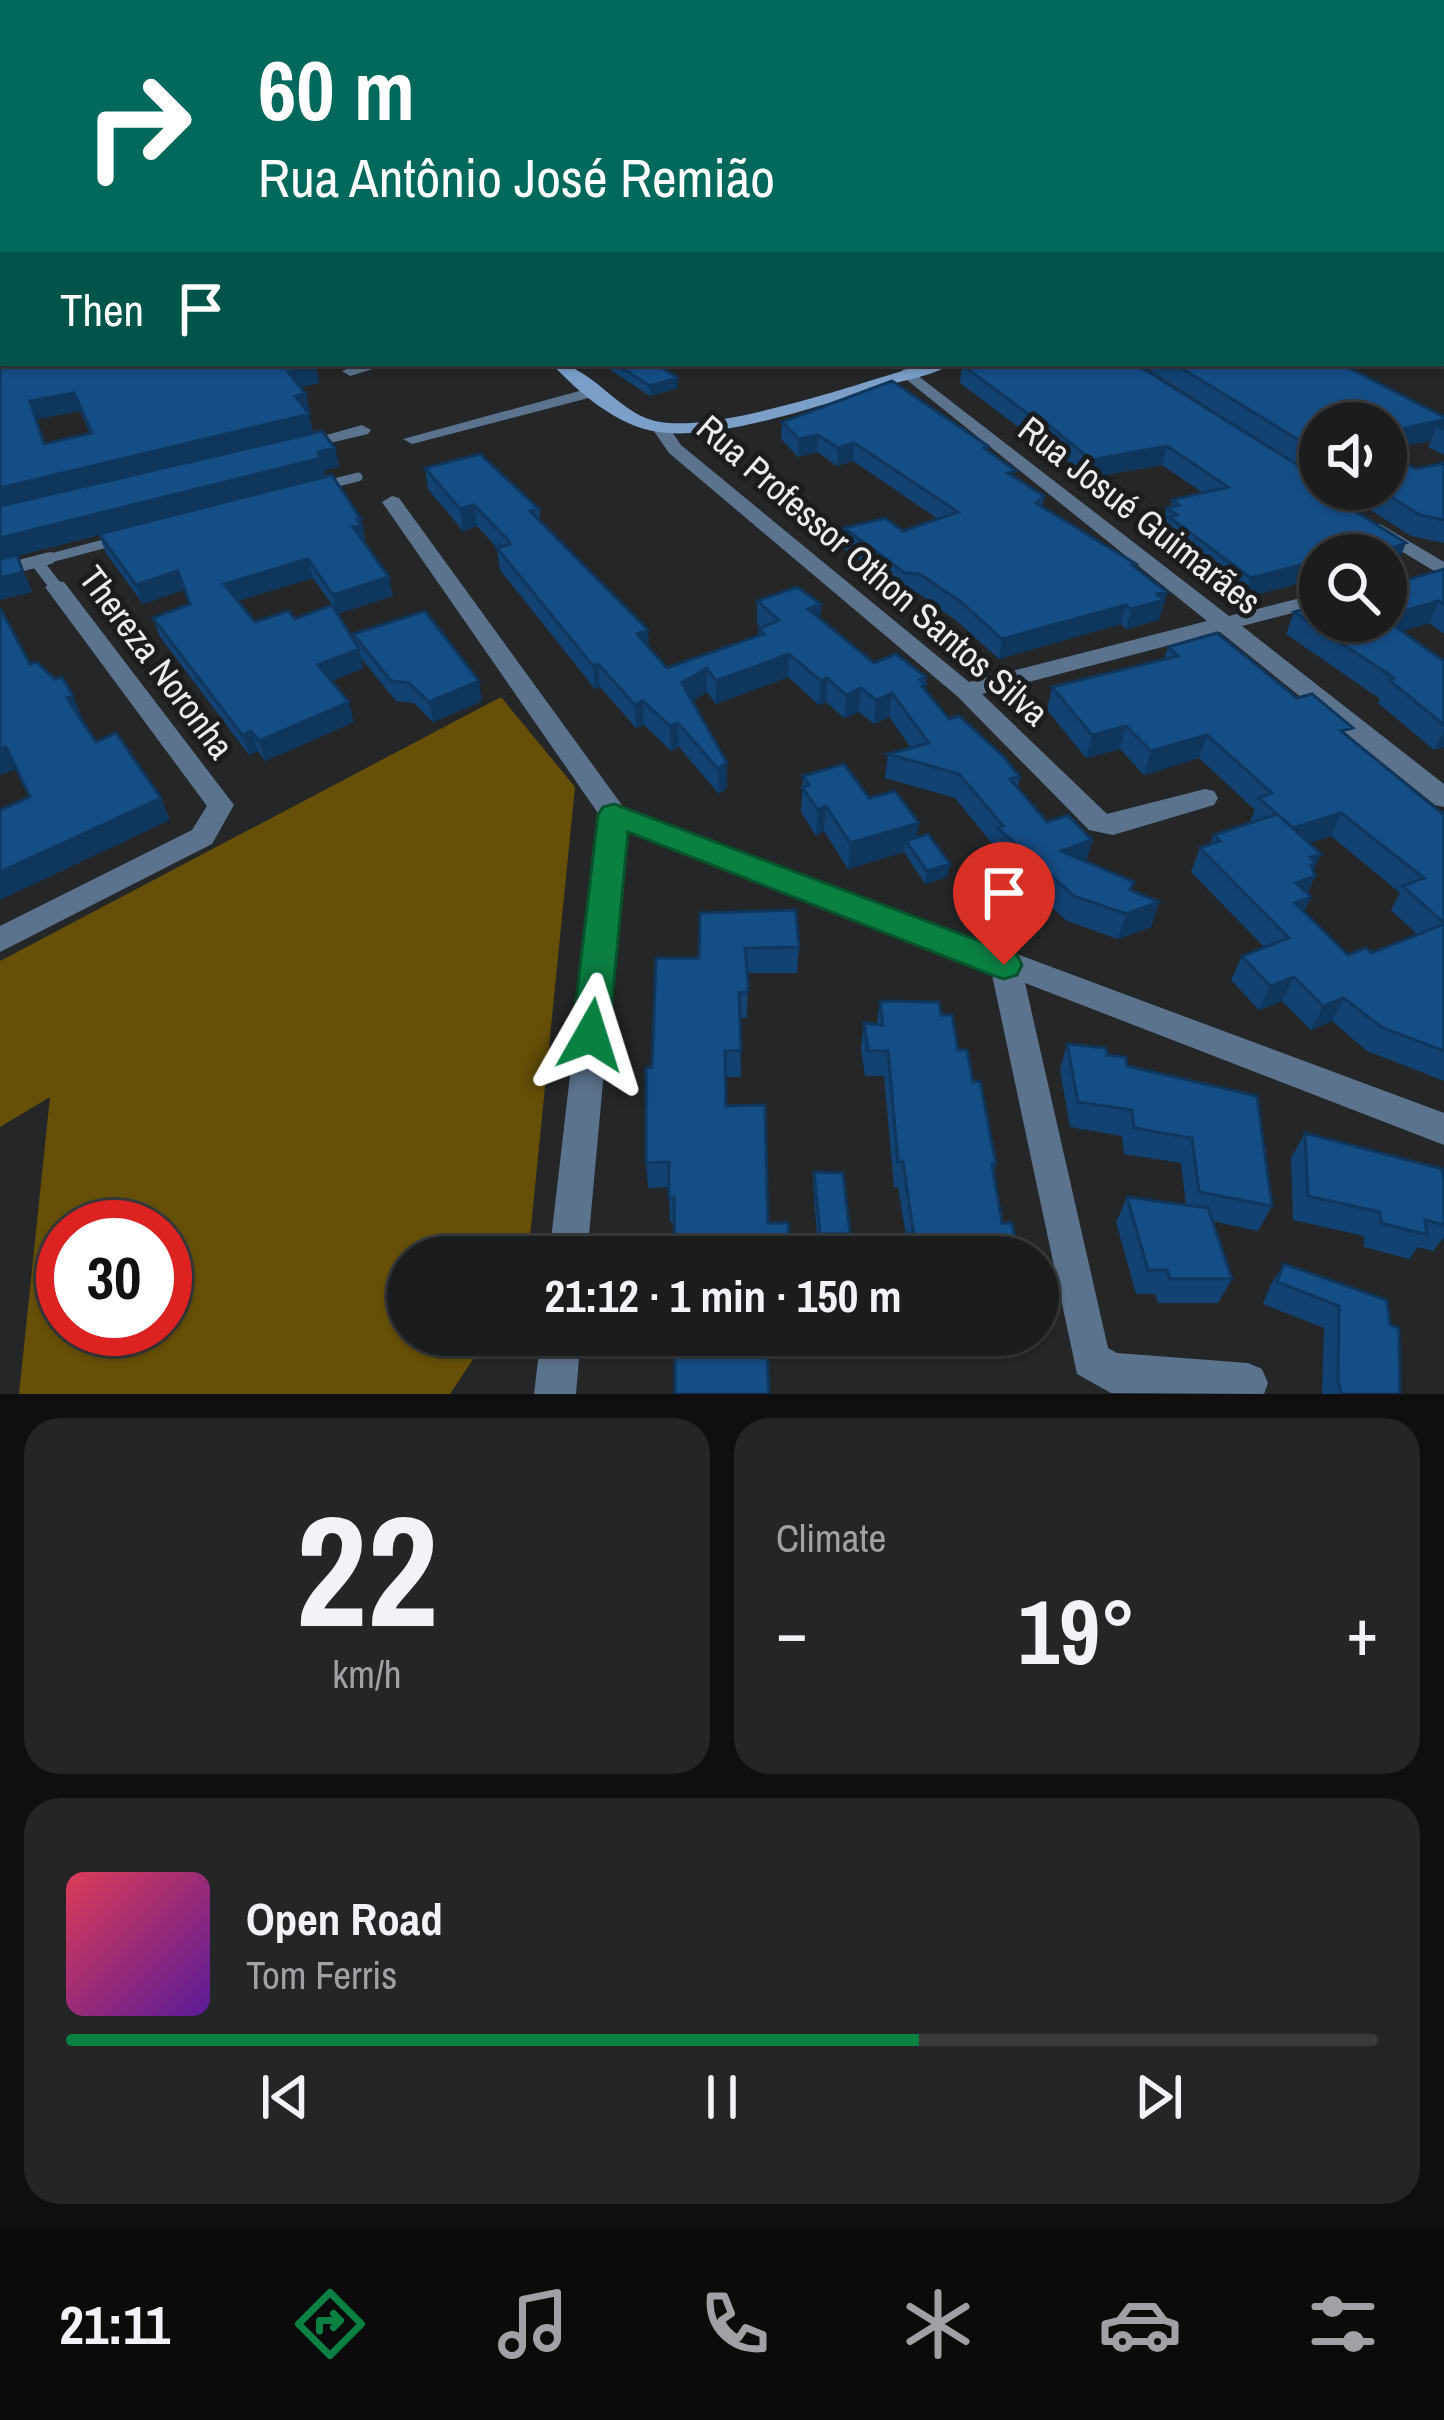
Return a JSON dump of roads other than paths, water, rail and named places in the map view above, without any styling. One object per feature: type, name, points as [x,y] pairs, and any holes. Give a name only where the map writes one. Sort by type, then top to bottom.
[{"type":"street","points":[[350,370],[369,366]]},
{"type":"street","name":"Rua Professor Othon Santos Silva","points":[[562,366],[634,419],[660,428],[675,449],[965,691],[1099,824],[1113,825],[1205,798]]},
{"type":"street","points":[[660,428],[732,419],[936,366]]},
{"type":"street","name":"Rua Josué Guimarães","points":[[908,374],[1444,798]]},
{"type":"street","points":[[412,439],[594,392]]},
{"type":"street","points":[[272,452],[362,430]]},
{"type":"street","points":[[392,502],[614,815],[1444,1130]]},
{"type":"street","points":[[1359,516],[1442,568]]},
{"type":"street","name":"Thereza Noronha","points":[[0,940],[202,837],[221,806],[56,587]]},
{"type":"street","points":[[965,691],[1299,604]]},
{"type":"street","points":[[570,1236],[614,815]]},
{"type":"street","points":[[1004,965],[1091,1360],[1111,1373],[1248,1383]]},
{"type":"street","points":[[555,1394],[558,1356]]},
{"type":"lane","points":[[312,489],[358,477]]},
{"type":"lane","points":[[0,571],[128,538]]},
{"type":"lane","name":"Thereza Noronha","points":[[37,562],[56,587]]}]
